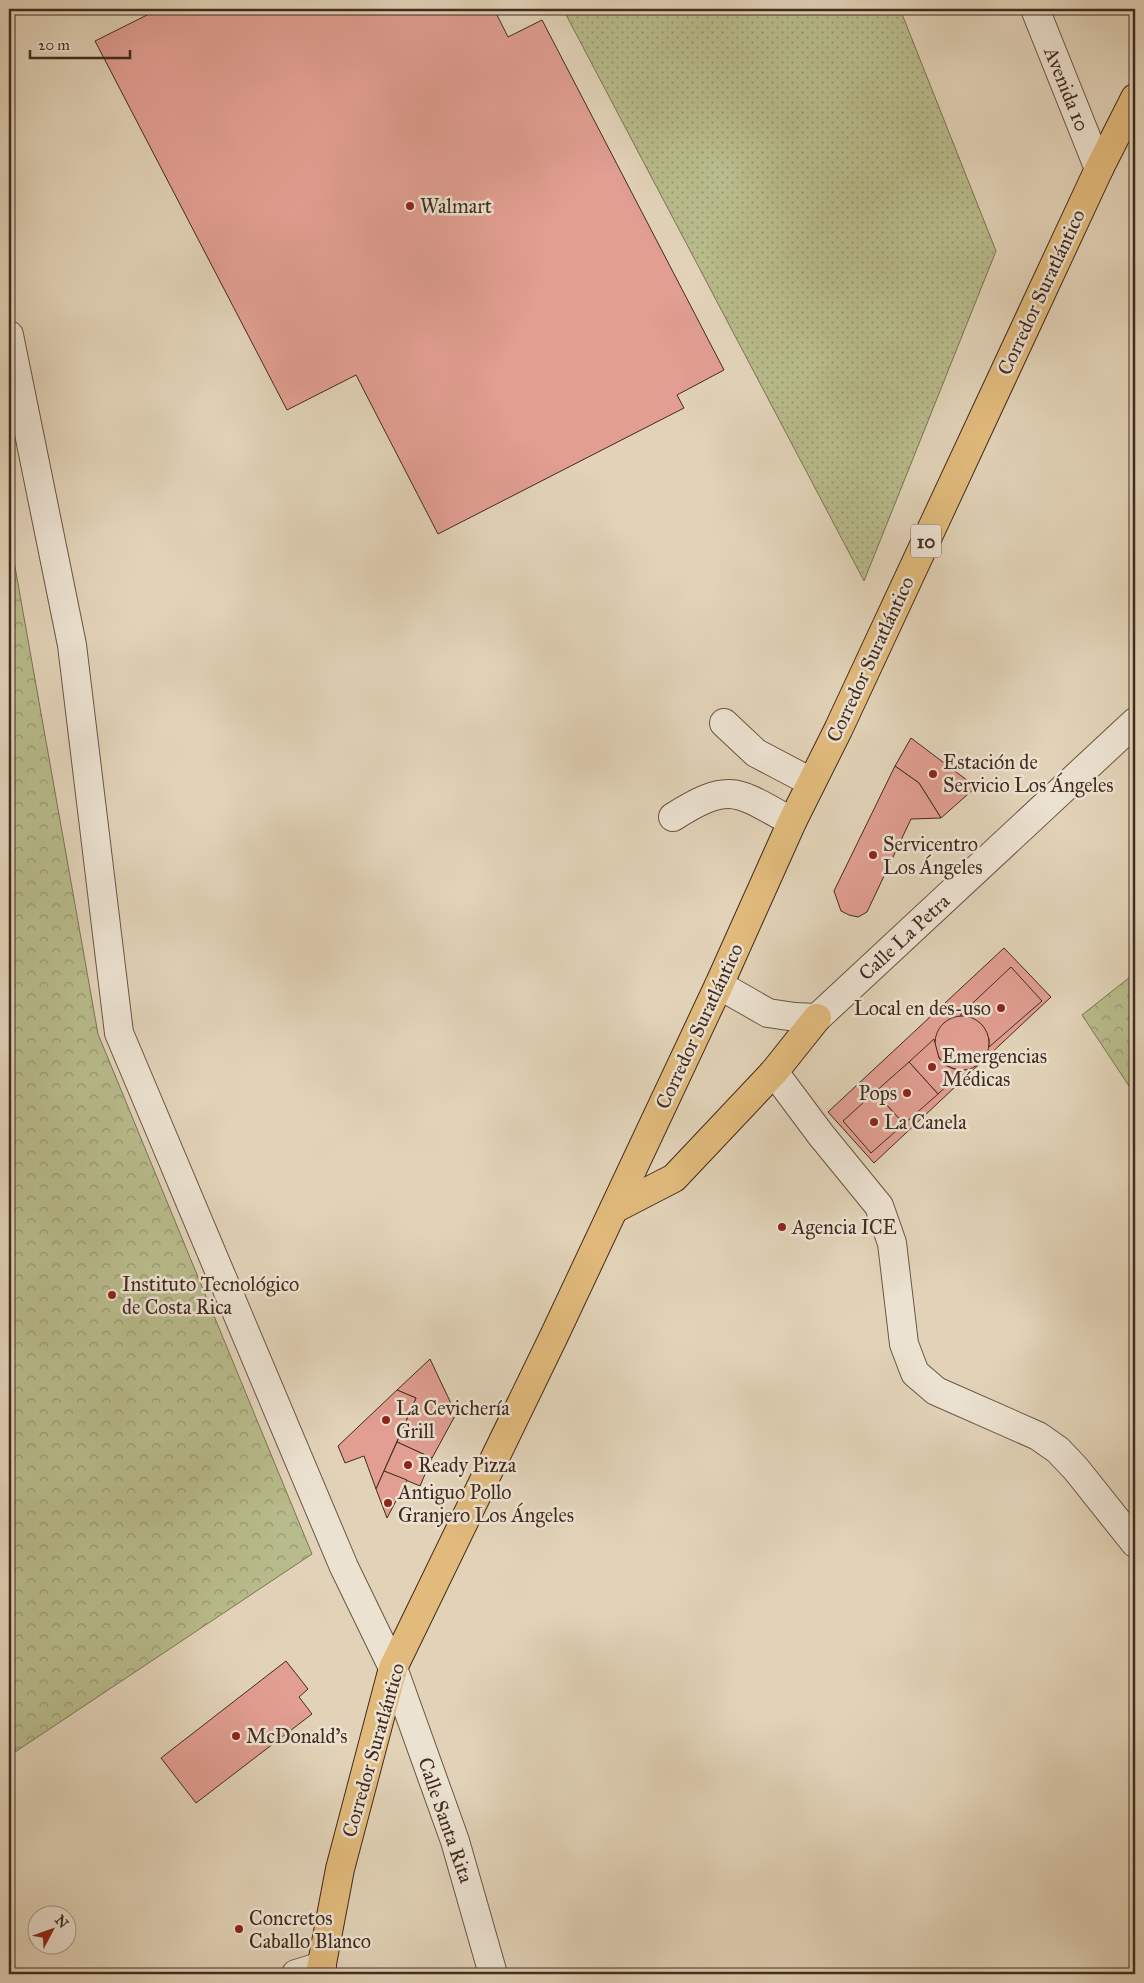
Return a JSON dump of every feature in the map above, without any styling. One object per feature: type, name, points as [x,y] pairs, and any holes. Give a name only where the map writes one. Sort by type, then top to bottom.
[{"type":"main road","name":"Corredor Suratlántico","points":[[321,1970],[340,1868],[393,1668],[614,1209],[719,985],[792,822],[842,720],[1099,169],[1135,98]]},
{"type":"main road","points":[[614,1209],[674,1178],[774,1072],[817,1018]]},
{"type":"street","name":"Avenida 10","points":[[1035,9],[1099,169]]},
{"type":"street","name":"Calle Santa Rita","points":[[9,335],[72,646],[119,1033],[344,1567],[393,1668],[455,1841],[494,1974]]},
{"type":"street","name":"Calle La Petra","points":[[817,1018],[1135,722]]},
{"type":"street","points":[[724,723],[756,753],[811,782]]},
{"type":"street","points":[[673,817],[698,801],[719,793],[730,792],[751,799],[792,822]]},
{"type":"street","points":[[719,985],[768,1013],[817,1018]]},
{"type":"street","points":[[774,1072],[820,1135],[879,1206],[892,1243],[904,1344],[915,1373],[936,1391],[1038,1436],[1058,1450],[1076,1469],[1135,1543]]},
{"type":"street","points":[[296,1974],[321,1970]]},
{"type":"green space","points":[[563,9],[900,9],[996,251],[864,581]]},
{"type":"green space","name":"Instituto Tecnológico de Costa Rica","points":[[9,533],[98,1034],[312,1554],[9,1756]]},
{"type":"green space","points":[[1135,973],[1135,1095],[1082,1015]]},
{"type":"building","name":"Walmart","points":[[159,9],[494,9],[508,37],[542,20],[724,370],[677,395],[684,408],[438,534],[356,375],[287,410],[95,41]]},
{"type":"building","name":"Estación de Servicio Los Ángeles","points":[[911,738],[976,787],[941,818],[919,783],[895,766]]},
{"type":"building","name":"Servicentro Los Ángeles","points":[[895,766],[919,783],[941,818],[911,819],[867,912],[858,917],[849,915],[841,911],[834,891]]},
{"type":"building","points":[[1004,948],[1051,997],[874,1163],[828,1112]]},
{"type":"building","name":"Local en des-uso","points":[[1011,967],[1042,1001],[989,1047],[989,1039],[982,1025],[968,1016],[960,1015]]},
{"type":"building","points":[[957,1016],[967,1016],[977,1020],[985,1028],[989,1043],[985,1058],[977,1066],[967,1070],[957,1070],[947,1066],[939,1058],[935,1048],[935,1038],[939,1028],[947,1020]]},
{"type":"building","name":"Emergencias Médicas","points":[[934,1039],[939,1058],[945,1065],[963,1071],[938,1094],[909,1062]]},
{"type":"building","name":"Pops","points":[[909,1062],[938,1094],[904,1124],[875,1092]]},
{"type":"building","name":"La Canela","points":[[875,1092],[904,1124],[871,1153],[843,1121]]},
{"type":"building","points":[[430,1359],[456,1414],[432,1458],[397,1442],[416,1398],[397,1390]]},
{"type":"building","name":"La Cevichería Grill","points":[[397,1390],[416,1398],[376,1489],[364,1456],[345,1463],[338,1446]]},
{"type":"building","name":"Ready Pizza","points":[[397,1442],[432,1458],[420,1486],[384,1471]]},
{"type":"building","name":"Antiguo Pollo Granjero Los Ángeles","points":[[384,1471],[407,1480],[387,1518],[376,1489]]},
{"type":"building","name":"McDonald's","points":[[286,1661],[308,1689],[299,1697],[312,1714],[196,1803],[161,1758]]},
{"type":"place","name":"Walmart","points":[[410,206]]},
{"type":"place","name":"Estación de Servicio Los Ángeles","points":[[933,774]]},
{"type":"place","name":"Servicentro Los Ángeles","points":[[873,855]]},
{"type":"place","name":"Local en des-uso","points":[[1001,1008]]},
{"type":"place","name":"Emergencias Médicas","points":[[932,1067]]},
{"type":"place","name":"Pops","points":[[907,1093]]},
{"type":"place","name":"La Canela","points":[[874,1122]]},
{"type":"place","name":"Agencia ICE","points":[[782,1227]]},
{"type":"place","name":"Instituto Tecnológico de Costa Rica","points":[[112,1295]]},
{"type":"place","name":"La Cevichería Grill","points":[[386,1420]]},
{"type":"place","name":"Ready Pizza","points":[[408,1465]]},
{"type":"place","name":"Antiguo Pollo Granjero Los Ángeles","points":[[388,1503]]},
{"type":"place","name":"McDonald's","points":[[236,1736]]},
{"type":"place","name":"Concretos Caballo Blanco","points":[[239,1929]]}]
